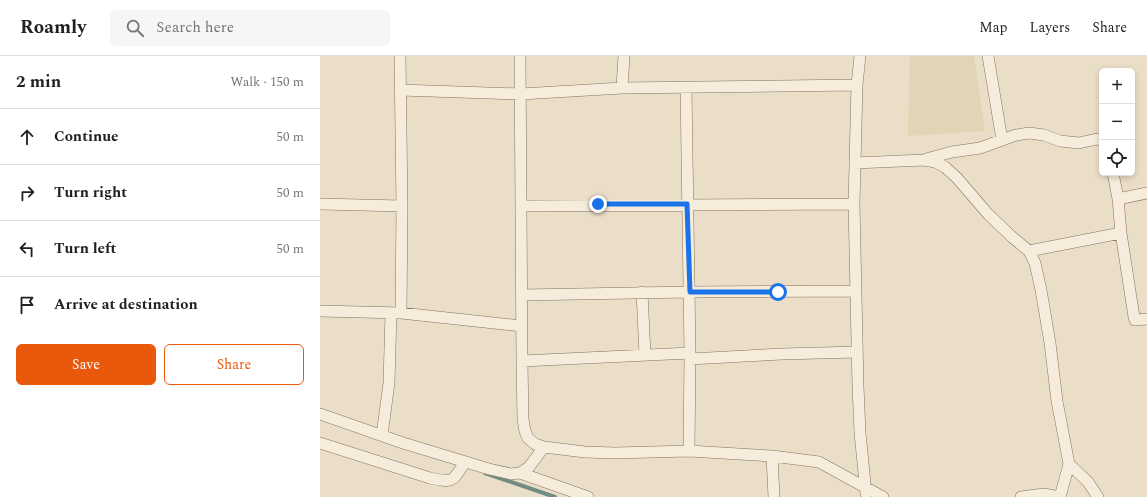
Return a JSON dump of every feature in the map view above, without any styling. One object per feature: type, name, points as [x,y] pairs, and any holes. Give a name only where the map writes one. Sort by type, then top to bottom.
[{"type":"street","points":[[382,436],[396,313],[402,206],[400,56]]},
{"type":"street","points":[[520,56],[522,361],[525,431],[528,438],[535,444],[544,447],[615,453],[689,452],[772,456],[819,462],[866,492],[883,497]]},
{"type":"street","points":[[622,88],[624,56]]},
{"type":"street","points":[[860,56],[857,85],[854,204],[855,291],[860,433],[866,492]]},
{"type":"street","points":[[988,56],[1002,140]]},
{"type":"street","points":[[400,90],[521,94],[622,88],[857,85]]},
{"type":"street","points":[[686,88],[687,204],[690,292],[689,452]]},
{"type":"street","points":[[924,160],[952,152],[980,148],[1016,135],[1029,133],[1044,135],[1060,142],[1079,143],[1099,139]]},
{"type":"street","points":[[855,163],[924,160],[935,162],[944,167],[956,178],[988,214],[1029,251],[1035,263],[1050,343],[1069,464],[1059,497],[1044,494],[1021,497]]},
{"type":"street","points":[[1114,176],[1134,317],[1136,320],[1147,319]]},
{"type":"street","points":[[1118,199],[1147,193]]},
{"type":"street","points":[[320,204],[402,206]]},
{"type":"street","points":[[522,206],[854,204]]},
{"type":"street","points":[[1029,251],[1121,232]]},
{"type":"street","points":[[522,295],[642,292],[855,291]]},
{"type":"street","points":[[642,292],[645,356]]},
{"type":"street","points":[[320,311],[396,313],[522,326]]},
{"type":"street","points":[[522,361],[645,356],[857,352]]},
{"type":"street","points":[[320,414],[382,436],[465,462],[511,474],[520,474],[588,497]]},
{"type":"street","points":[[320,443],[430,478],[445,481],[450,481],[455,478],[465,462]]},
{"type":"street","points":[[520,474],[529,467],[544,447]]},
{"type":"street","points":[[772,456],[774,497]]},
{"type":"street","points":[[1069,464],[1088,482],[1098,497]]},
{"type":"shaded area","points":[[910,56],[974,56],[985,131],[908,136]]},
{"type":"waterway","points":[[485,473],[555,497]]},
{"type":"route","points":[[598,204],[687,204],[690,292],[778,292]]}]
